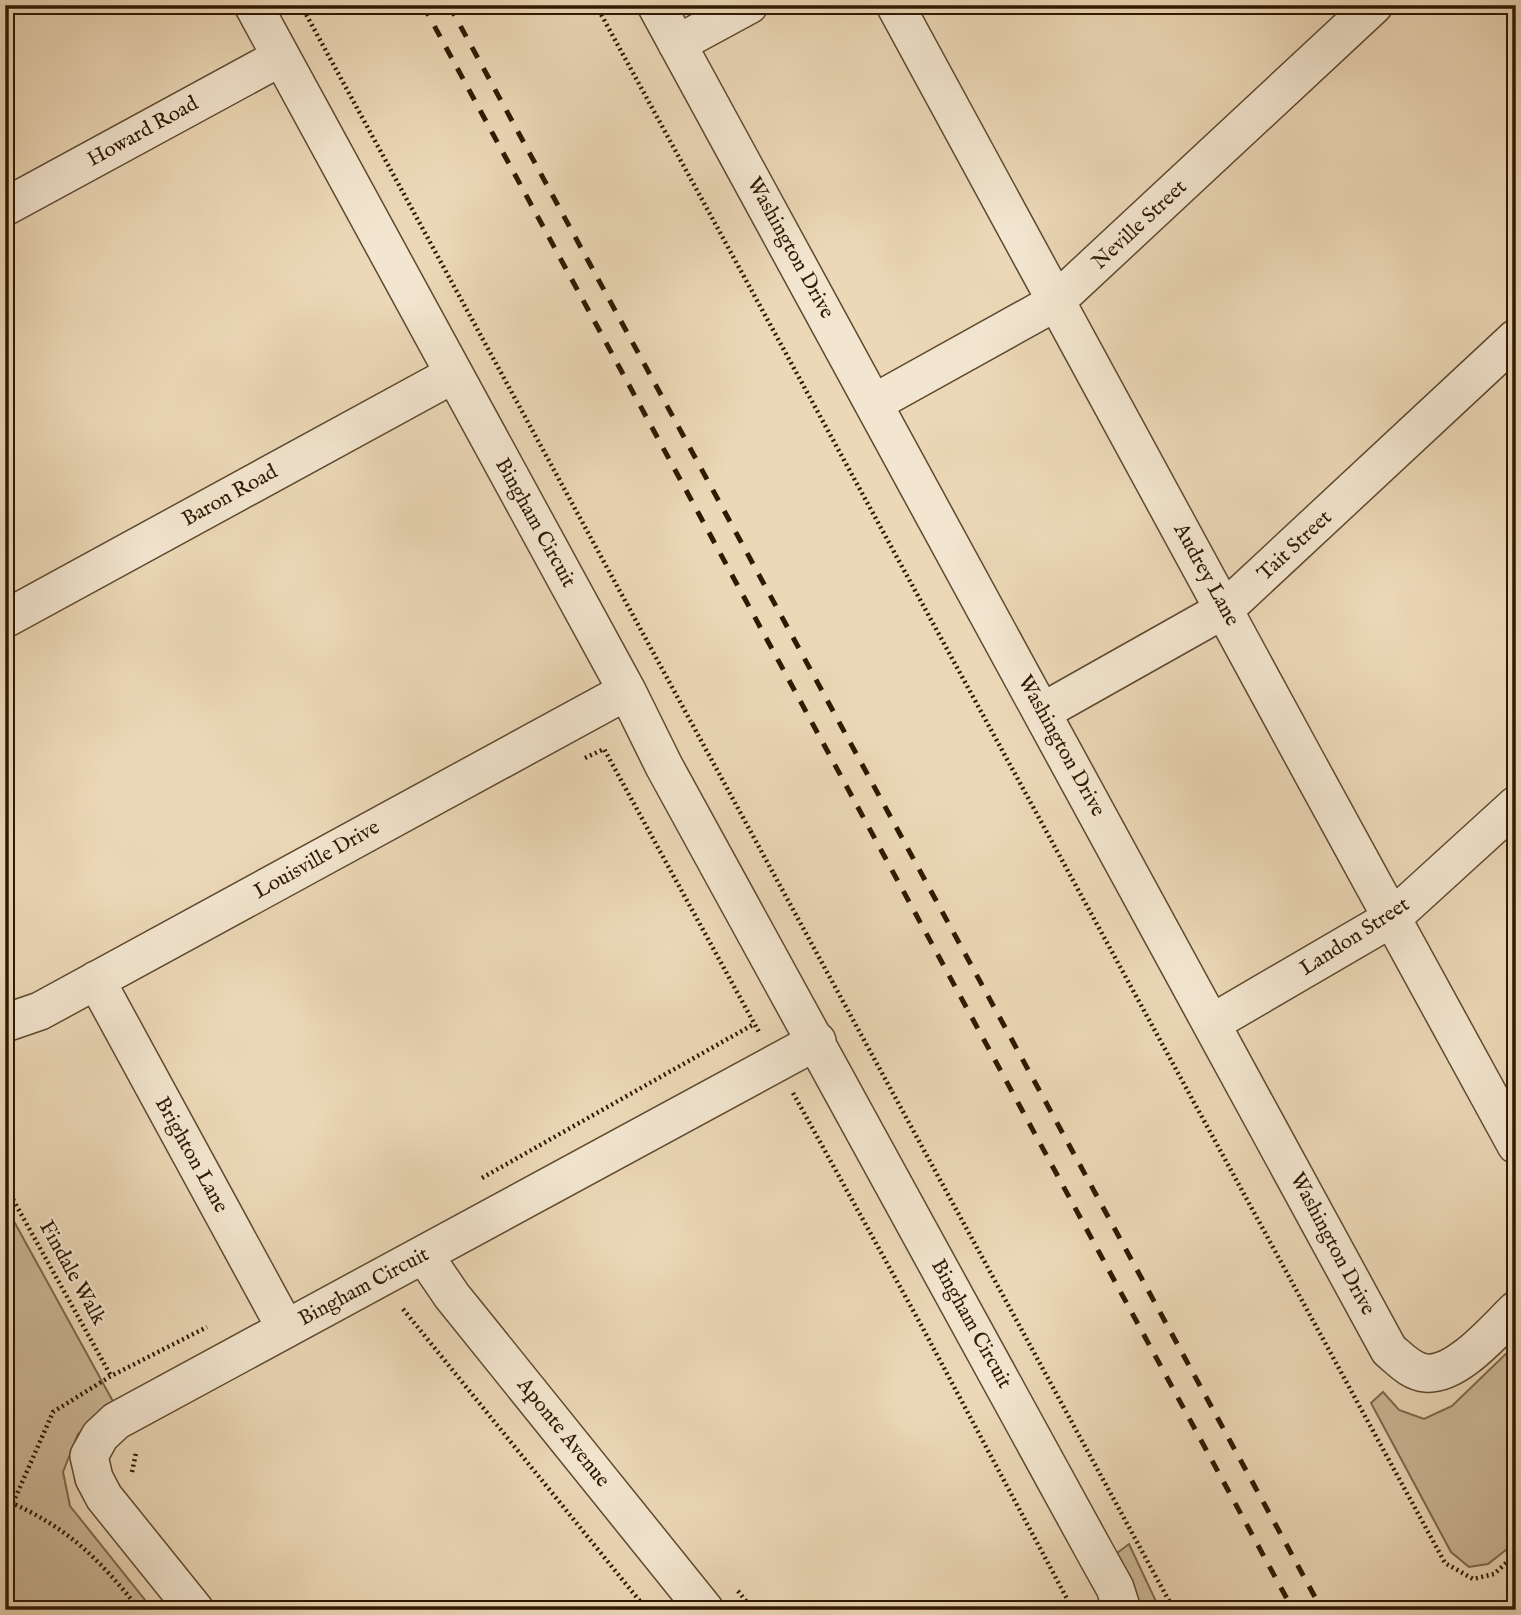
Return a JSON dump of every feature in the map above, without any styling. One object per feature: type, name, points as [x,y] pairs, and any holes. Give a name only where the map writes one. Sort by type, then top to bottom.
[{"type":"street","name":"Bingham Circuit","points":[[253,5],[627,691],[664,765],[1102,1565],[1122,1610]]},
{"type":"street","name":"Washington Drive","points":[[656,5],[1389,1350],[1408,1367],[1426,1373],[1447,1370],[1462,1361],[1516,1310]]},
{"type":"street","points":[[677,44],[749,5]]},
{"type":"street","name":"Audrey Lane","points":[[895,5],[1054,303],[1225,609],[1516,1145]]},
{"type":"street","name":"Neville Street","points":[[874,404],[1054,303],[1374,5]]},
{"type":"street","name":"Howard Road","points":[[5,207],[281,57]]},
{"type":"street","name":"Tait Street","points":[[1042,712],[1225,609],[1516,338]]},
{"type":"street","name":"Baron Road","points":[[5,618],[454,374]]},
{"type":"street","name":"Louisville Drive","points":[[5,1023],[40,1011],[627,691]]},
{"type":"street","name":"Landon Street","points":[[1212,1023],[1392,918],[1516,805]]},
{"type":"street","name":"Brighton Lane","points":[[96,980],[286,1329]]},
{"type":"street","name":"Bingham Circuit","points":[[195,1610],[104,1497],[94,1478],[89,1455],[100,1436],[116,1421],[817,1041]]},
{"type":"street","name":"Aponte Avenue","points":[[424,1255],[705,1610]]},
{"type":"path","points":[[301,5],[1174,1610]]},
{"type":"path","points":[[596,5],[1445,1563],[1473,1579],[1494,1574],[1516,1554]]},
{"type":"path","points":[[583,759],[604,749],[920,1323],[1073,1610]]},
{"type":"path","points":[[783,1104],[795,1097]]},
{"type":"path","name":"Findale Walk","points":[[5,1185],[111,1376]]},
{"type":"path","points":[[391,1316],[446,1286]]},
{"type":"path","points":[[403,1309],[647,1610]]},
{"type":"path","points":[[132,1474],[136,1451],[148,1445]]},
{"type":"path","points":[[5,1500],[48,1519],[99,1560],[141,1610]]},
{"type":"path","points":[[229,1599],[237,1610]]},
{"type":"shaded area","points":[[5,1205],[115,1405],[78,1434],[63,1472],[70,1506],[153,1610],[5,1610]]},
{"type":"shaded area","points":[[1516,1344],[1516,1542],[1488,1564],[1469,1567],[1451,1552],[1371,1403],[1383,1392],[1399,1410],[1424,1419],[1452,1406]]},
{"type":"shaded area","points":[[1129,1544],[1160,1610],[1138,1610],[1113,1556]]},
{"type":"railway","points":[[423,5],[1293,1610]]},
{"type":"railway","points":[[449,5],[1322,1610]]}]
